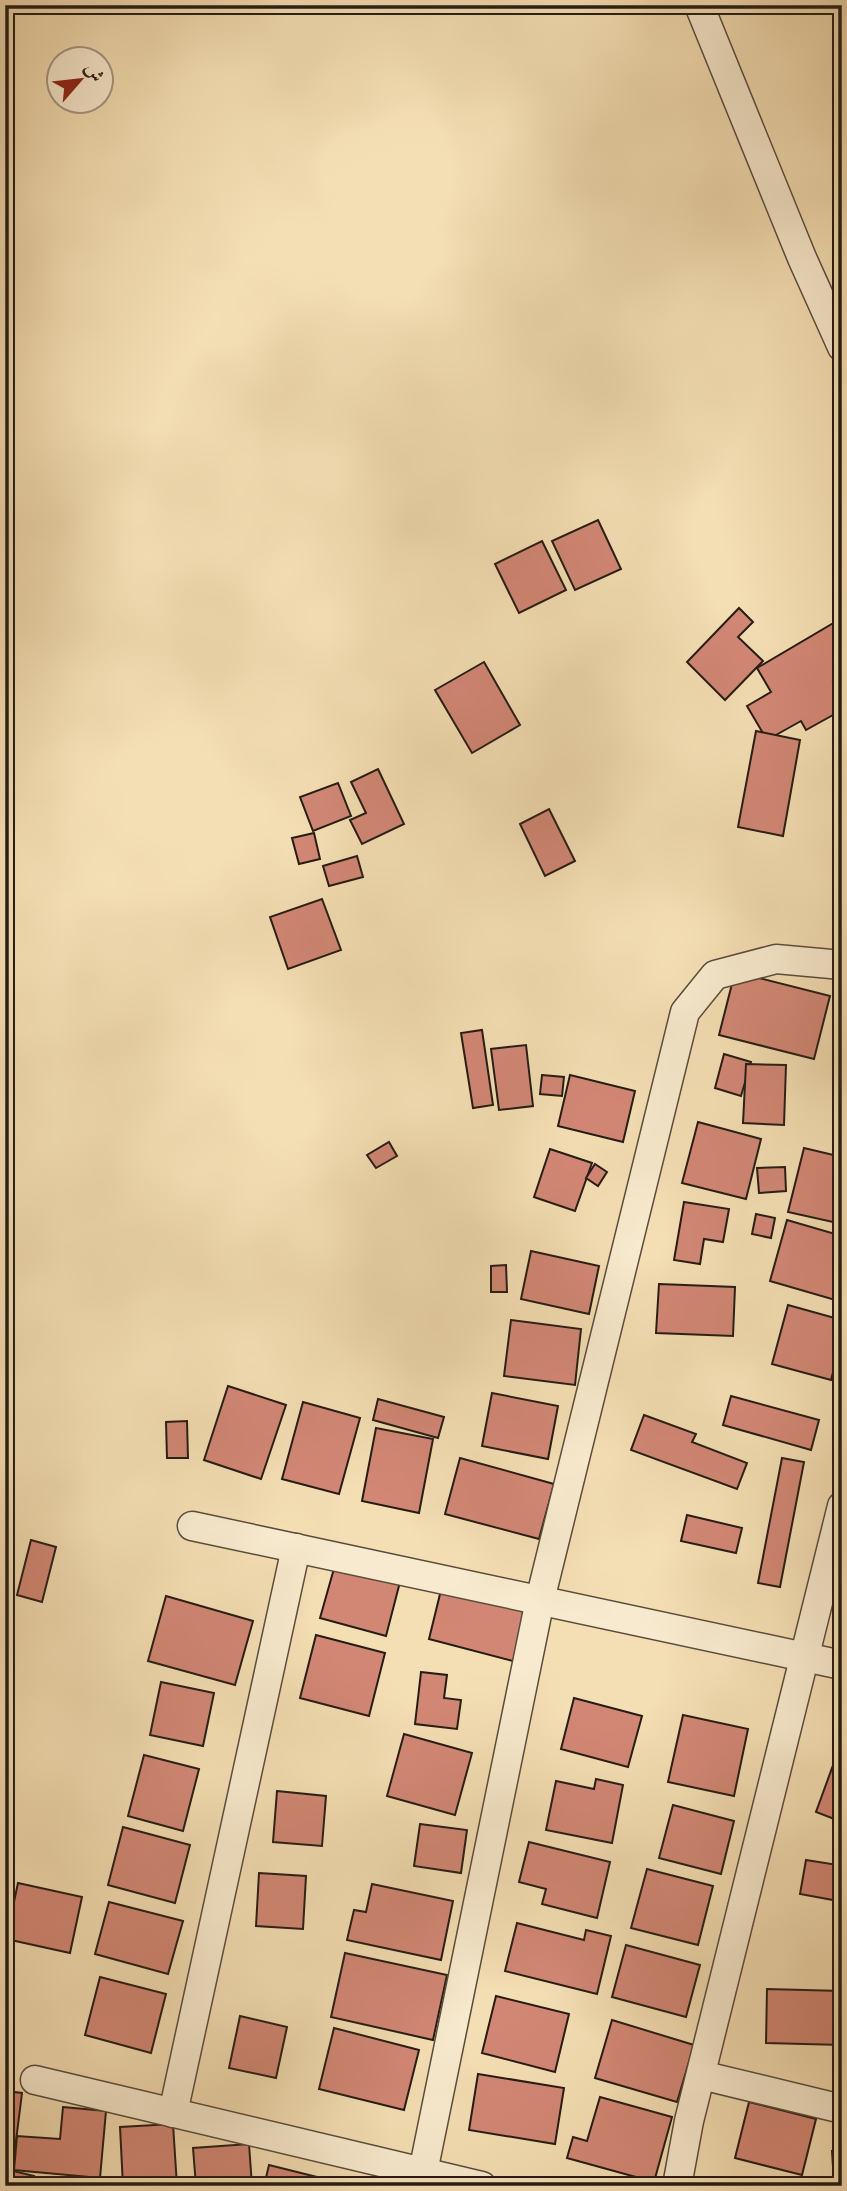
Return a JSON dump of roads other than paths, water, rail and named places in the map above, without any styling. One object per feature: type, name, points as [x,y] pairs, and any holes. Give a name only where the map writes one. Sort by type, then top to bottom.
[{"type":"street","points":[[699,5],[802,258],[842,347]]},
{"type":"street","points":[[423,2172],[540,1600],[685,1012],[715,975],[776,959],[842,965]]},
{"type":"street","points":[[677,2186],[689,2121],[842,1506]]},
{"type":"street","points":[[192,1526],[842,1665]]},
{"type":"street","points":[[173,2112],[296,1548]]},
{"type":"street","points":[[701,2075],[842,2109]]},
{"type":"street","points":[[35,2080],[482,2186]]}]
